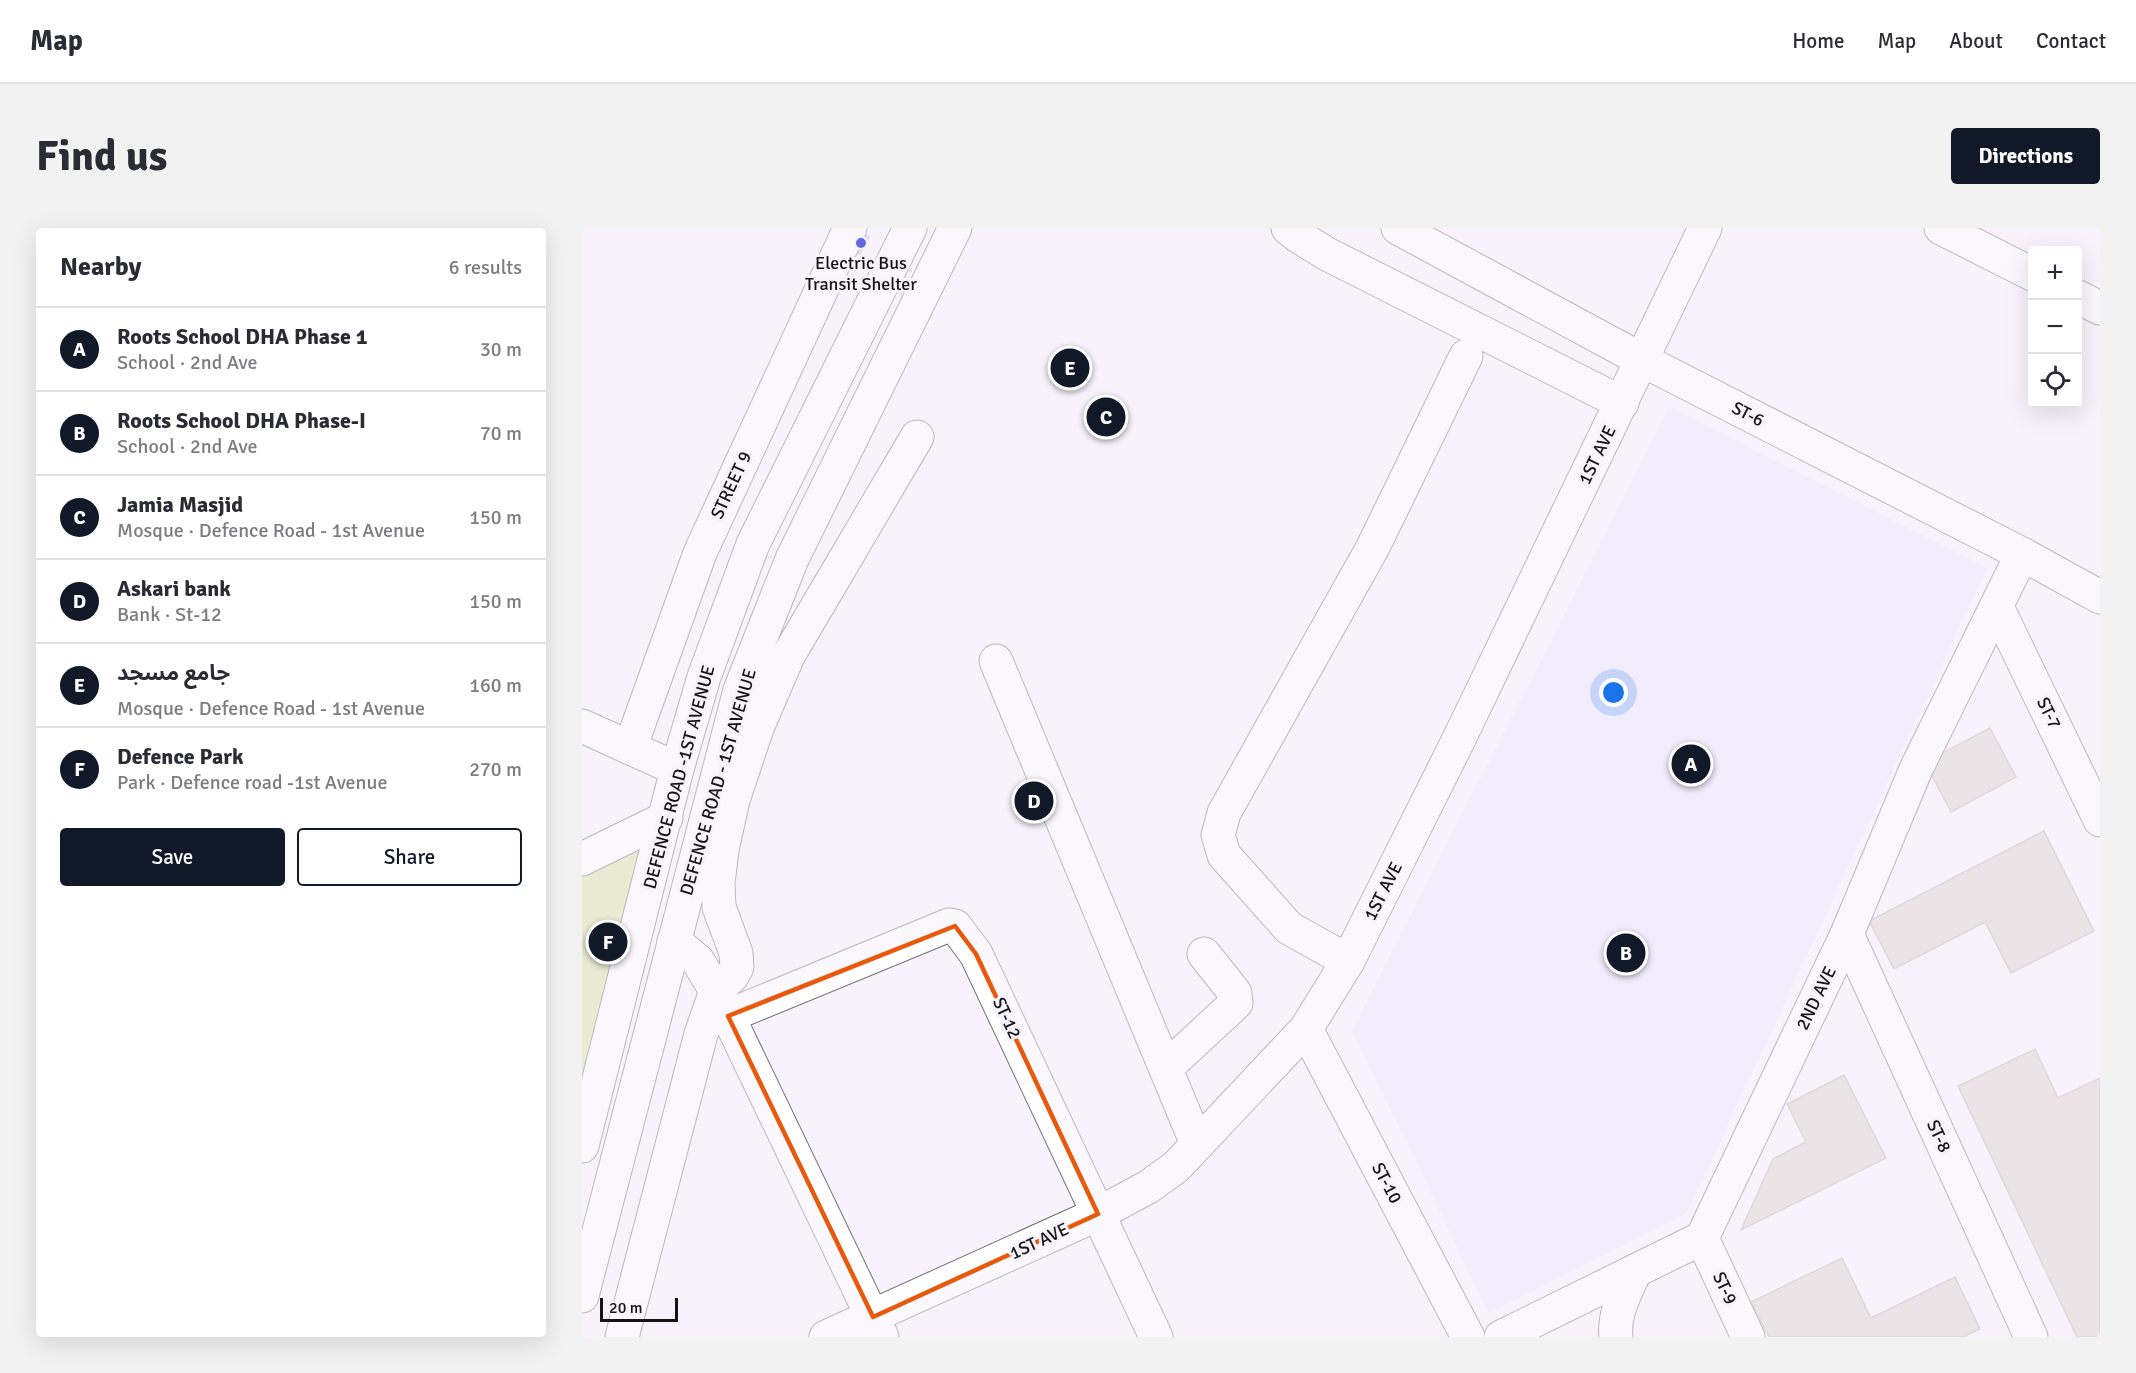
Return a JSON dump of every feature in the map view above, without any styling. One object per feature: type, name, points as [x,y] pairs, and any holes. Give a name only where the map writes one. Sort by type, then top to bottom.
[{"type":"street","name":"STREET 9","points":[[630,748],[700,553],[850,228]]},
{"type":"street","name":"DEFENCE ROAD -1ST AVENUE","points":[[582,1146],[677,770],[704,677],[753,544],[910,228]]},
{"type":"street","name":"DEFENCE ROAD - 1ST AVENUE","points":[[582,1296],[740,690],[792,559],[955,228]]},
{"type":"street","points":[[1288,228],[1327,254],[1622,403]]},
{"type":"street","name":"ST-6","points":[[1398,228],[1642,360],[2022,554],[2100,597]]},
{"type":"street","name":"1ST AVE","points":[[826,1337],[878,1327],[1138,1193],[1176,1167],[1306,1029],[1348,960],[1459,739],[1705,228]]},
{"type":"street","points":[[1941,228],[2028,272]]},
{"type":"street","points":[[892,261],[929,280]]},
{"type":"street","points":[[2082,299],[2100,308]]},
{"type":"street","points":[[1348,960],[1289,928],[1224,855],[1218,835],[1224,813],[1373,547],[1466,356]]},
{"type":"street","points":[[622,1337],[701,1034],[722,1004],[737,967],[736,953],[719,907],[718,883],[722,850],[733,800],[757,728],[788,656],[917,437]]},
{"type":"street","name":"2ND AVE","points":[[1702,1238],[1847,934],[1916,769],[2022,554]]},
{"type":"street","points":[[792,559],[836,575]]},
{"type":"street","name":"ST-7","points":[[1997,607],[2100,820]]},
{"type":"street","points":[[996,661],[1197,1144]]},
{"type":"street","points":[[582,726],[677,770]]},
{"type":"street","points":[[582,859],[666,818]]},
{"type":"street","name":"ST-12","points":[[722,1004],[949,925],[955,926],[976,954],[1156,1337]]},
{"type":"street","name":"ST-8","points":[[1847,934],[2031,1337]]},
{"type":"street","points":[[674,941],[698,961],[722,1004],[878,1327]]},
{"type":"street","points":[[1166,1068],[1236,1003],[1234,993],[1204,954]]},
{"type":"street","name":"ST-10","points":[[1306,1029],[1468,1337]]},
{"type":"street","points":[[1501,1337],[1702,1238]]},
{"type":"street","name":"ST-9","points":[[1702,1238],[1748,1337]]},
{"type":"street","points":[[1616,1337],[1617,1314],[1635,1271]]},
{"type":"highlighted area","points":[[955,926],[976,954],[1098,1214],[873,1317],[728,1016]]},
{"type":"shaded area","points":[[1670,407],[1987,568],[1687,1213],[1489,1313],[1352,1030]]},
{"type":"green space","points":[[666,818],[582,1146],[582,859]]},
{"type":"building","name":"Electric Bus Transit Shelter","points":[[862,233],[869,237],[860,254],[853,248]]},
{"type":"building","points":[[1990,728],[2016,777],[1951,812],[1925,762]]},
{"type":"building","points":[[2044,831],[2094,931],[2011,973],[1985,922],[1894,969],[1869,921]]},
{"type":"building","points":[[2035,1049],[2058,1098],[2100,1078],[2100,1337],[2077,1337],[1958,1086]]},
{"type":"building","points":[[1844,1075],[1886,1158],[1741,1230],[1773,1159],[1806,1142],[1787,1104]]},
{"type":"building","points":[[1842,1258],[1871,1318],[1955,1277],[1980,1329],[1963,1337],[1769,1337],[1751,1302]]},
{"type":"place","name":"Electric Bus Transit Shelter","points":[[861,243]]},
{"type":"place","name":"جامع مسجد","points":[[1070,368]]},
{"type":"place","name":"Jamia Masjid","points":[[1106,417]]},
{"type":"place","name":"Roots School DHA Phase 1","points":[[1691,764]]},
{"type":"place","name":"Askari bank","points":[[1034,801]]},
{"type":"place","name":"Defence Park","points":[[608,942]]},
{"type":"place","name":"Roots School DHA Phase-I","points":[[1626,953]]}]
